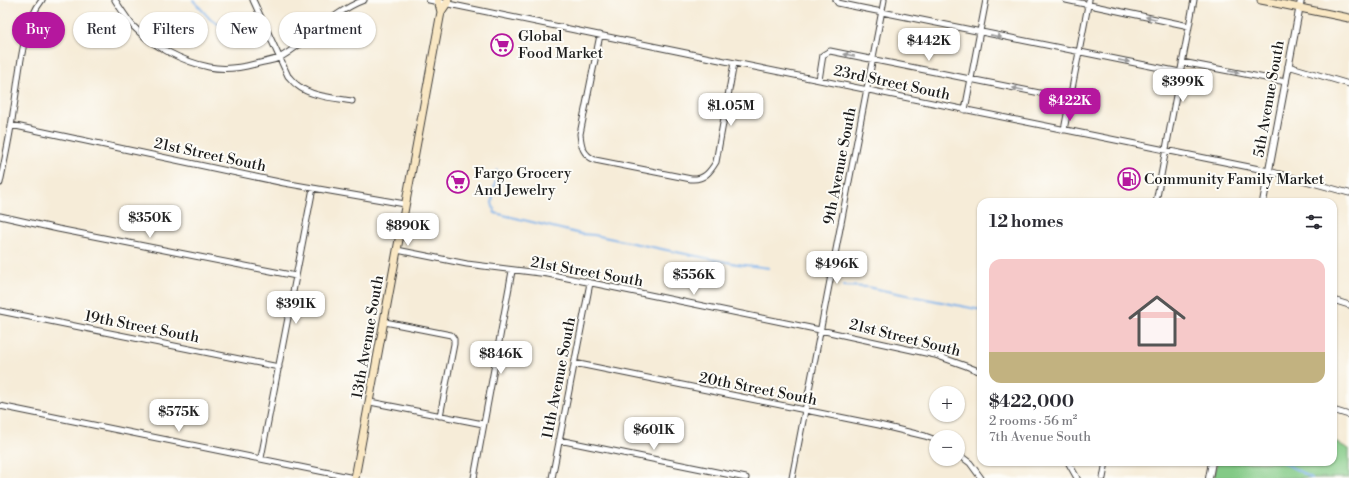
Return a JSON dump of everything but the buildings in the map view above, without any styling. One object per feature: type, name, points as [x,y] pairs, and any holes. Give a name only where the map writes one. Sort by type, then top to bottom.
[{"type":"main road","points":[[1261,0],[1300,4],[1349,18]]},
{"type":"main road","points":[[437,1],[441,12]]},
{"type":"main road","name":"13th Avenue South","points":[[354,478],[385,322],[405,204],[441,12],[448,2]]},
{"type":"street","points":[[0,183],[24,42],[33,14],[42,0]]},
{"type":"street","points":[[115,0],[134,27],[147,40],[165,51],[209,67],[230,68],[248,66],[279,58],[313,34],[341,11],[364,0]]},
{"type":"street","points":[[253,0],[288,76],[306,91],[352,101]]},
{"type":"street","name":"23rd Street South","points":[[429,0],[448,2],[734,63],[1269,171],[1349,194]]},
{"type":"street","points":[[836,0],[838,3],[980,33],[1180,72]]},
{"type":"street","name":"9th Avenue South","points":[[792,478],[884,0]]},
{"type":"street","points":[[965,110],[986,0]]},
{"type":"street","points":[[1066,0],[1089,2],[1189,26]]},
{"type":"street","points":[[1157,198],[1194,0]]},
{"type":"street","points":[[1064,130],[1089,2]]},
{"type":"street","name":"5th Avenue South","points":[[1264,198],[1300,4]]},
{"type":"street","points":[[600,35],[580,134],[581,146],[586,154],[595,160],[631,168],[696,180],[703,178],[708,173],[716,162],[734,63]]},
{"type":"street","points":[[819,80],[823,55],[830,51],[1070,99]]},
{"type":"street","points":[[1182,62],[1286,82]]},
{"type":"street","points":[[1288,66],[1349,84]]},
{"type":"street","name":"21st Street South","points":[[11,125],[313,188],[405,204]]},
{"type":"street","points":[[262,458],[313,188]]},
{"type":"street","points":[[0,216],[58,229],[296,276]]},
{"type":"street","name":"21st Street South","points":[[397,250],[467,264],[512,271],[548,274],[820,330],[935,354],[977,370]]},
{"type":"street","points":[[474,478],[512,271]]},
{"type":"street","name":"11th Avenue South","points":[[552,478],[590,283]]},
{"type":"street","points":[[1337,301],[1349,305]]},
{"type":"street","name":"19th Street South","points":[[0,311],[279,368]]},
{"type":"street","points":[[385,322],[451,335],[454,339],[440,416]]},
{"type":"street","name":"20th Street South","points":[[574,363],[805,410],[929,437]]},
{"type":"street","points":[[370,402],[483,424]]},
{"type":"street","points":[[0,406],[262,458],[354,478]]},
{"type":"street","points":[[1337,411],[1349,415]]},
{"type":"street","points":[[559,440],[746,478]]},
{"type":"street","points":[[965,459],[982,478]]},
{"type":"street","points":[[1070,466],[1077,478]]},
{"type":"street","points":[[1103,478],[1105,466]]},
{"type":"street","points":[[1209,478],[1211,466]]},
{"type":"green space","points":[[1337,443],[1349,449],[1349,478],[1214,478],[1216,466],[1337,466]]},
{"type":"waterway","points":[[193,0],[210,19],[216,23]]},
{"type":"waterway","points":[[497,170],[492,203],[495,213],[581,234],[594,235],[737,264],[769,268]]},
{"type":"waterway","points":[[843,286],[867,287],[977,309]]},
{"type":"waterway","points":[[1290,466],[1312,478]]},
{"type":"place","name":"Global Food Market","points":[[502,45]]},
{"type":"place","name":"Community Family Market","points":[[1129,179]]},
{"type":"place","name":"Fargo Grocery And Jewelry","points":[[458,182]]}]
